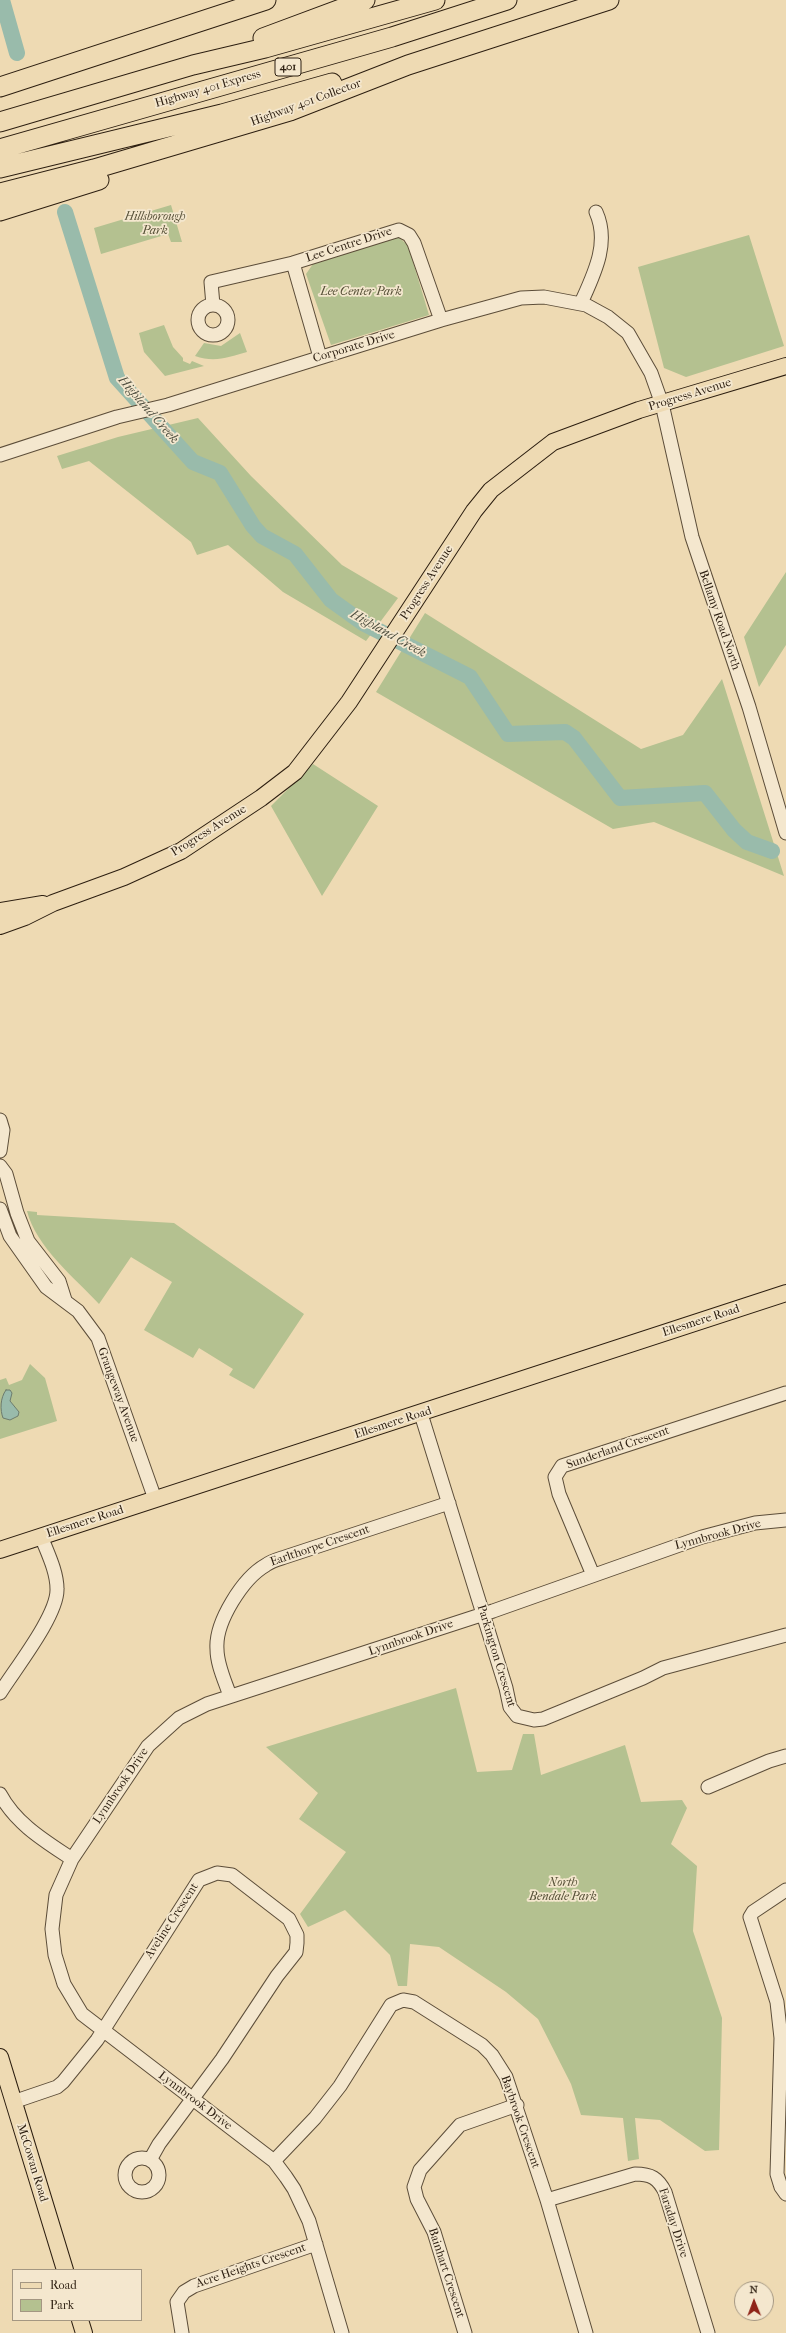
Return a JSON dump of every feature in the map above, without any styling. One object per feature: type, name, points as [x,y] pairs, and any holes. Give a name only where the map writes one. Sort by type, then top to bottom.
[{"type":"highway","points":[[0,87],[266,0]]},
{"type":"highway","points":[[193,65],[365,0]]},
{"type":"highway","name":"Highway 401 Express","points":[[0,122],[193,65],[288,42],[434,0]]},
{"type":"highway","name":"Highway 401 Express","points":[[0,149],[392,37],[507,0]]},
{"type":"highway","name":"Highway 401 Collector","points":[[0,193],[143,154],[290,111],[408,65],[609,0]]},
{"type":"highway","points":[[0,168],[222,114],[365,74],[408,65]]},
{"type":"highway","points":[[0,81],[48,72]]},
{"type":"highway","points":[[0,212],[110,176],[143,154]]},
{"type":"main road","name":"Progress Avenue","points":[[0,926],[25,917],[53,903],[124,877],[181,851],[261,798],[295,772],[350,702],[474,511],[491,490],[553,442],[639,410],[786,366]]},
{"type":"main road","name":"Progress Avenue","points":[[0,911],[53,903]]},
{"type":"main road","name":"Ellesmere Road","points":[[0,1550],[421,1414],[786,1293]]},
{"type":"main road","name":"McCowan Road","points":[[0,2057],[65,2269]]},
{"type":"main road","points":[[80,2321],[84,2333]]},
{"type":"street","points":[[581,303],[602,247],[600,221],[596,212]]},
{"type":"street","name":"Lee Centre Drive","points":[[213,305],[211,282],[293,263],[399,230],[409,235],[414,243],[441,320]]},
{"type":"street","name":"Lee Centre Drive","points":[[293,263],[320,357]]},
{"type":"street","name":"Corporate Drive","points":[[0,455],[121,416],[168,405],[441,320],[522,298],[544,298],[581,303],[608,317],[628,333],[651,373],[662,404]]},
{"type":"street","name":"Bellamy Road North","points":[[662,404],[692,537],[748,707],[786,833]]},
{"type":"street","points":[[0,1120],[3,1130],[0,1151]]},
{"type":"street","points":[[0,1166],[6,1174],[17,1213],[28,1241],[59,1281],[65,1300]]},
{"type":"street","name":"Grangeway Avenue","points":[[0,1209],[10,1236],[46,1287],[78,1311],[98,1338],[155,1499]]},
{"type":"street","name":"Sunderland Crescent","points":[[592,1575],[559,1494],[555,1477],[562,1466],[786,1393]]},
{"type":"street","name":"Parkington Crescent","points":[[421,1414],[510,1707],[516,1716],[534,1720],[543,1719],[643,1678],[663,1668],[786,1635]]},
{"type":"street","name":"Earlthorpe Crescent","points":[[230,1696],[218,1657],[217,1635],[225,1614],[242,1587],[255,1573],[266,1564],[285,1557],[449,1503]]},
{"type":"street","name":"Lynnbrook Drive","points":[[342,2333],[309,2221],[294,2189],[274,2161],[102,2030],[82,2014],[74,2002],[58,1970],[52,1929],[56,1896],[72,1859],[148,1746],[180,1718],[207,1704],[483,1614],[690,1541],[743,1525],[786,1520]]},
{"type":"street","points":[[0,1693],[47,1621],[56,1600],[56,1580],[41,1536]]},
{"type":"street","points":[[708,1787],[786,1756]]},
{"type":"street","points":[[0,1794],[13,1814],[32,1832],[72,1859]]},
{"type":"street","name":"Aveline Crescent","points":[[13,2102],[57,2087],[88,2051],[199,1880],[217,1873],[232,1875],[289,1919],[297,1935],[296,1952],[277,1976],[222,2059],[159,2144],[150,2160]]},
{"type":"street","points":[[786,1890],[752,1912],[750,1917],[775,1992],[780,2016],[781,2038],[777,2174],[780,2187],[786,2194]]},
{"type":"street","name":"Baybrook Crescent","points":[[274,2161],[315,2118],[340,2086],[391,2005],[403,2000],[414,2002],[482,2045],[492,2055],[506,2078],[547,2200],[586,2333]]},
{"type":"street","name":"Bainhart Crescent","points":[[465,2333],[434,2232],[417,2199],[414,2187],[420,2170],[460,2125],[516,2104]]},
{"type":"street","name":"Faraday Drive","points":[[547,2200],[635,2174],[647,2174],[656,2178],[665,2192],[708,2333]]},
{"type":"street","name":"Acre Heights Crescent","points":[[182,2333],[177,2302],[184,2292],[208,2280],[316,2244]]},
{"type":"green space","name":"Hillsborough Park","points":[[171,205],[182,242],[171,242],[168,234],[101,254],[94,228]]},
{"type":"green space","points":[[749,235],[784,346],[686,377],[664,368],[638,267]]},
{"type":"green space","name":"Lee Center Park","points":[[398,237],[408,245],[429,315],[331,345],[306,274],[315,261]]},
{"type":"green space","points":[[164,325],[173,347],[183,358],[183,361],[190,364],[192,361],[204,366],[165,376],[144,352],[139,333]]},
{"type":"green space","points":[[240,333],[247,352],[215,359],[195,356],[204,343],[221,346]]},
{"type":"green space","points":[[198,418],[251,476],[342,565],[398,598],[366,641],[283,592],[228,545],[197,555],[191,542],[89,461],[62,469],[57,456],[118,437]]},
{"type":"green space","points":[[786,572],[786,645],[759,687],[744,637]]},
{"type":"green space","points":[[425,613],[641,749],[683,735],[722,679],[784,876],[654,822],[613,829],[376,692]]},
{"type":"green space","points":[[313,764],[378,806],[322,896],[271,806]]},
{"type":"green space","points":[[27,1211],[37,1212],[37,1215],[174,1223],[304,1314],[254,1389],[229,1375],[233,1369],[199,1348],[193,1358],[144,1330],[172,1282],[131,1257],[99,1304],[68,1273],[47,1249],[32,1224]]},
{"type":"green space","points":[[30,1364],[45,1378],[57,1421],[0,1439],[0,1380],[6,1378],[9,1385],[22,1380]]},
{"type":"green space","name":"North Bendale Park","points":[[456,1688],[477,1772],[512,1770],[523,1734],[534,1734],[541,1775],[625,1745],[641,1802],[682,1800],[687,1808],[671,1844],[697,1866],[693,1931],[722,2018],[719,2150],[705,2151],[660,2120],[635,2118],[639,2159],[628,2161],[623,2118],[581,2115],[571,2084],[538,2019],[506,1992],[439,1947],[410,1944],[407,1986],[398,1986],[390,1955],[345,1910],[308,1927],[300,1914],[346,1852],[299,1819],[318,1793],[266,1747]]},
{"type":"shaded area","points":[[6,1390],[10,1390],[12,1393],[10,1401],[19,1412],[18,1416],[10,1420],[3,1418],[1,1411],[1,1404]]},
{"type":"waterway","points":[[2,0],[17,53]]},
{"type":"waterway","name":"Highland Creek","points":[[65,212],[117,378],[193,462],[220,473],[253,526],[262,536],[295,554],[331,600],[363,623],[470,677],[508,734],[565,732],[574,738],[620,798],[705,793],[734,830],[747,842],[772,851]]}]
